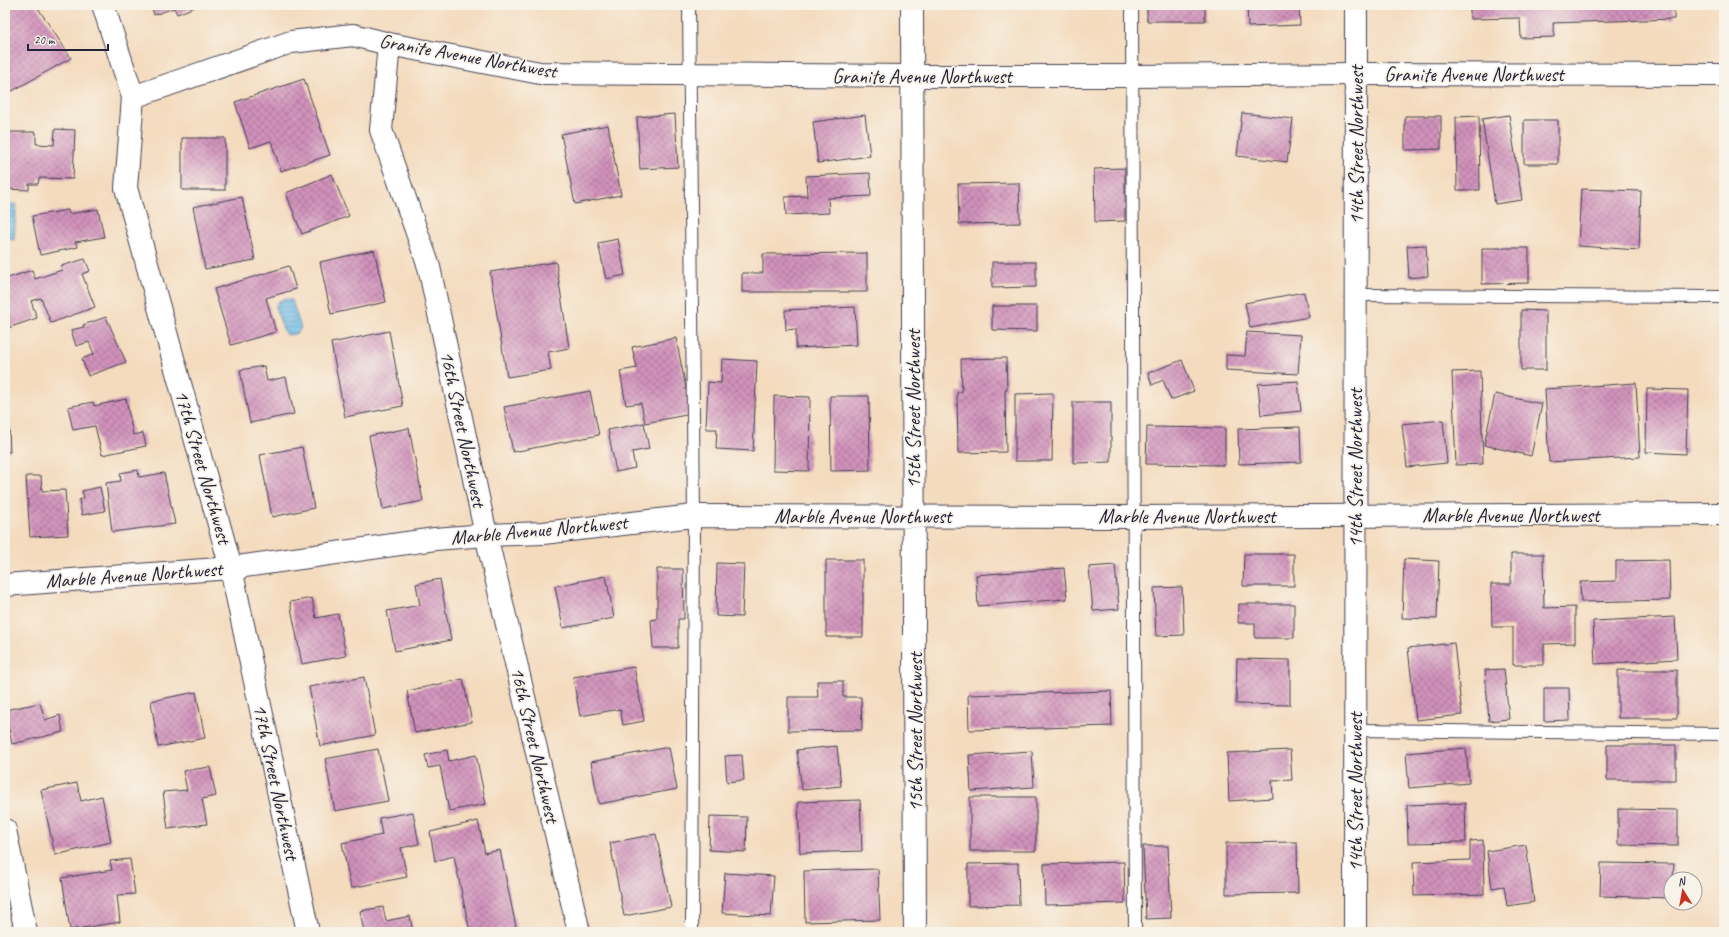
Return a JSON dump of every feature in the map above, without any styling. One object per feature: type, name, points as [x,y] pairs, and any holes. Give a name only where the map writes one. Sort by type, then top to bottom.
[{"type":"street","name":"17th Street Northwest","points":[[103,5],[134,97],[126,188],[231,568],[308,932]]},
{"type":"street","name":"15th Street Northwest","points":[[912,5],[915,516],[915,932]]},
{"type":"street","name":"14th Street Northwest","points":[[1355,932],[1356,5]]},
{"type":"street","name":"Granite Avenue Northwest","points":[[134,97],[291,42],[353,35],[389,44],[540,73],[912,76],[1356,74],[1724,75]]},
{"type":"street","name":"16th Street Northwest","points":[[389,44],[381,130],[429,267],[486,535],[579,932]]},
{"type":"street","name":"Marble Avenue Northwest","points":[[5,585],[231,568],[435,539],[543,533],[694,516],[1134,517],[1724,514]]},
{"type":"street","points":[[5,830],[26,932]]},
{"type":"lane","points":[[689,5],[694,516],[692,932]]},
{"type":"lane","points":[[1132,5],[1134,932]]},
{"type":"lane","points":[[1356,295],[1724,297]]},
{"type":"lane","points":[[1355,730],[1724,734]]},
{"type":"water","points":[[5,204],[17,204],[14,240],[5,239]]},
{"type":"water","points":[[285,299],[292,300],[301,328],[298,332],[292,335],[285,334],[275,307],[279,301]]},
{"type":"building","points":[[5,5],[36,5],[71,58],[5,95],[5,44],[9,41],[5,35]]},
{"type":"building","points":[[151,5],[200,5],[177,14],[174,8],[154,15]]},
{"type":"building","points":[[1147,5],[1205,5],[1205,21],[1147,21]]},
{"type":"building","points":[[1247,5],[1299,5],[1300,25],[1248,27]]},
{"type":"building","points":[[1470,5],[1674,5],[1674,19],[1553,23],[1554,37],[1521,38],[1520,18],[1470,19]]},
{"type":"building","points":[[304,79],[330,155],[281,171],[271,141],[250,148],[235,102]]},
{"type":"building","points":[[1242,113],[1293,119],[1287,162],[1237,156]]},
{"type":"building","points":[[675,114],[678,167],[640,169],[637,117]]},
{"type":"building","points":[[865,115],[870,156],[818,163],[813,122]]},
{"type":"building","points":[[1509,115],[1522,200],[1495,204],[1482,119]]},
{"type":"building","points":[[1405,116],[1441,116],[1441,149],[1405,150]]},
{"type":"building","points":[[1479,116],[1480,190],[1457,190],[1456,117]]},
{"type":"building","points":[[1524,120],[1558,120],[1558,164],[1524,164]]},
{"type":"building","points":[[608,125],[621,195],[575,204],[561,134]]},
{"type":"building","points":[[55,129],[75,130],[73,179],[39,178],[38,184],[29,184],[29,190],[5,189],[5,132],[36,132],[36,144],[54,145]]},
{"type":"building","points":[[182,138],[225,138],[225,190],[182,190]]},
{"type":"building","points":[[1125,168],[1125,221],[1095,222],[1094,169]]},
{"type":"building","points":[[870,173],[871,196],[828,198],[829,213],[786,215],[785,197],[807,196],[806,176]]},
{"type":"building","points":[[332,174],[349,216],[302,234],[286,193]]},
{"type":"building","points":[[1019,183],[1020,223],[959,224],[958,184]]},
{"type":"building","points":[[1581,189],[1641,191],[1639,250],[1578,246]]},
{"type":"building","points":[[242,197],[255,260],[205,269],[193,207]]},
{"type":"building","points":[[98,209],[104,237],[75,242],[78,247],[40,255],[32,216],[68,210],[69,214]]},
{"type":"building","points":[[618,239],[625,275],[606,279],[598,243]]},
{"type":"building","points":[[1426,245],[1428,276],[1409,278],[1407,246]]},
{"type":"building","points":[[1482,248],[1529,248],[1529,283],[1482,284]]},
{"type":"building","points":[[374,250],[386,302],[331,314],[320,262]]},
{"type":"building","points":[[867,253],[867,292],[742,292],[742,273],[763,273],[763,254]]},
{"type":"building","points":[[85,259],[90,271],[82,274],[95,307],[51,323],[41,298],[31,301],[37,318],[5,329],[5,279],[32,270],[35,279],[62,270],[61,266]]},
{"type":"building","points":[[556,262],[569,348],[548,352],[551,370],[507,377],[490,272]]},
{"type":"building","points":[[992,262],[1036,262],[1036,287],[992,288]]},
{"type":"building","points":[[289,266],[296,289],[266,298],[276,332],[231,345],[214,289]]},
{"type":"building","points":[[1304,292],[1309,317],[1250,328],[1245,303]]},
{"type":"building","points":[[992,306],[1037,306],[1037,331],[992,330]]},
{"type":"building","points":[[855,307],[857,345],[796,348],[796,329],[786,330],[785,310]]},
{"type":"building","points":[[1521,310],[1546,311],[1546,370],[1521,370]]},
{"type":"building","points":[[106,317],[126,362],[88,376],[82,359],[94,354],[89,342],[76,346],[71,330],[84,327],[83,325]]},
{"type":"building","points":[[389,331],[403,406],[345,417],[331,343]]},
{"type":"building","points":[[1247,332],[1301,335],[1298,374],[1226,370],[1226,355],[1245,356]]},
{"type":"building","points":[[676,338],[691,414],[645,423],[641,403],[626,405],[620,371],[637,368],[632,347]]},
{"type":"building","points":[[1006,358],[1006,452],[958,453],[957,392],[962,392],[961,359]]},
{"type":"building","points":[[722,359],[757,361],[753,451],[716,449],[717,429],[706,429],[708,382],[721,383]]},
{"type":"building","points":[[1182,360],[1194,391],[1171,400],[1163,380],[1152,385],[1148,373]]},
{"type":"building","points":[[264,366],[267,381],[286,377],[294,414],[250,423],[240,370]]},
{"type":"building","points":[[1480,371],[1483,464],[1456,465],[1452,372]]},
{"type":"building","points":[[1298,381],[1301,411],[1261,415],[1258,384]]},
{"type":"building","points":[[1636,383],[1640,457],[1549,462],[1545,389]]},
{"type":"building","points":[[1647,389],[1688,390],[1686,454],[1646,452]]},
{"type":"building","points":[[590,391],[599,435],[513,452],[504,407]]},
{"type":"building","points":[[1053,393],[1052,461],[1015,461],[1015,394]]},
{"type":"building","points":[[1495,394],[1542,404],[1531,456],[1484,445]]},
{"type":"building","points":[[774,396],[810,397],[809,471],[773,470]]},
{"type":"building","points":[[830,396],[869,396],[870,470],[831,471]]},
{"type":"building","points":[[126,399],[133,435],[143,433],[146,446],[102,455],[95,426],[73,430],[68,407],[93,402],[94,406]]},
{"type":"building","points":[[1073,402],[1111,402],[1111,462],[1073,463]]},
{"type":"building","points":[[1443,420],[1447,463],[1407,467],[1402,424]]},
{"type":"building","points":[[644,423],[649,449],[632,452],[635,468],[616,472],[608,430]]},
{"type":"building","points":[[5,427],[9,427],[10,452],[5,452]]},
{"type":"building","points":[[1147,427],[1225,428],[1225,465],[1146,464]]},
{"type":"building","points":[[1300,427],[1301,462],[1239,464],[1238,429]]},
{"type":"building","points":[[409,428],[423,501],[383,509],[369,436]]},
{"type":"building","points":[[302,447],[314,508],[272,517],[260,455]]},
{"type":"building","points":[[138,470],[139,477],[164,473],[175,524],[112,532],[106,483],[121,481],[120,473]]},
{"type":"building","points":[[26,476],[41,476],[42,491],[65,490],[68,535],[30,537]]},
{"type":"building","points":[[100,487],[105,511],[82,515],[79,500],[84,498],[82,491]]},
{"type":"building","points":[[1244,554],[1294,554],[1294,586],[1243,586]]},
{"type":"building","points":[[1511,554],[1543,554],[1544,608],[1575,607],[1575,643],[1544,644],[1544,665],[1513,665],[1513,627],[1492,627],[1491,584],[1511,584]]},
{"type":"building","points":[[1404,559],[1439,561],[1437,619],[1402,618]]},
{"type":"building","points":[[826,560],[863,560],[863,637],[826,637]]},
{"type":"building","points":[[1669,560],[1670,600],[1581,602],[1580,582],[1616,581],[1616,561]]},
{"type":"building","points":[[717,563],[744,564],[742,617],[716,616]]},
{"type":"building","points":[[1115,565],[1119,609],[1093,611],[1089,567]]},
{"type":"building","points":[[1064,568],[1067,599],[978,606],[976,575]]},
{"type":"building","points":[[657,569],[683,569],[684,619],[678,619],[678,648],[653,648],[651,620],[657,619]]},
{"type":"building","points":[[606,576],[614,618],[563,628],[555,586]]},
{"type":"building","points":[[440,579],[451,640],[395,651],[387,611],[420,605],[416,584]]},
{"type":"building","points":[[1182,587],[1184,635],[1156,636],[1154,588]]},
{"type":"building","points":[[312,598],[316,618],[338,614],[346,656],[302,664],[290,602]]},
{"type":"building","points":[[1239,604],[1294,604],[1294,638],[1255,638],[1255,623],[1238,623]]},
{"type":"building","points":[[1675,617],[1677,659],[1595,664],[1593,621]]},
{"type":"building","points":[[1454,643],[1462,715],[1416,720],[1408,648]]},
{"type":"building","points":[[1237,659],[1290,660],[1290,705],[1236,704]]},
{"type":"building","points":[[634,667],[644,721],[623,725],[620,709],[580,716],[573,677]]},
{"type":"building","points":[[1504,669],[1509,719],[1489,721],[1485,670]]},
{"type":"building","points":[[1618,670],[1677,670],[1677,718],[1618,718]]},
{"type":"building","points":[[364,677],[375,735],[320,746],[309,687]]},
{"type":"building","points":[[463,679],[472,722],[415,733],[407,691]]},
{"type":"building","points":[[817,681],[843,681],[843,697],[861,697],[862,730],[788,731],[788,697],[818,697]]},
{"type":"building","points":[[1544,688],[1569,688],[1570,720],[1544,721]]},
{"type":"building","points":[[1111,691],[1112,726],[969,730],[968,695]]},
{"type":"building","points":[[196,692],[205,738],[158,747],[151,701]]},
{"type":"building","points":[[40,703],[45,720],[60,715],[63,732],[12,744],[5,710]]},
{"type":"building","points":[[1607,745],[1676,745],[1676,780],[1607,780]]},
{"type":"building","points":[[837,746],[841,786],[802,790],[797,750]]},
{"type":"building","points":[[669,747],[677,789],[599,804],[591,762]]},
{"type":"building","points":[[1466,748],[1469,783],[1409,788],[1406,753]]},
{"type":"building","points":[[378,749],[388,801],[335,811],[325,759]]},
{"type":"building","points":[[447,750],[449,761],[476,755],[486,804],[449,811],[440,766],[428,768],[425,755]]},
{"type":"building","points":[[1290,750],[1292,780],[1272,781],[1273,798],[1229,801],[1227,753]]},
{"type":"building","points":[[1032,751],[1034,787],[971,791],[969,755]]},
{"type":"building","points":[[742,755],[744,780],[727,782],[725,756]]},
{"type":"building","points":[[210,767],[216,796],[202,799],[207,824],[168,829],[163,792],[187,790],[183,771]]},
{"type":"building","points":[[77,783],[81,801],[102,796],[111,842],[55,855],[41,790]]},
{"type":"building","points":[[970,797],[1036,797],[1036,851],[970,851]]},
{"type":"building","points":[[860,800],[862,851],[800,853],[798,802]]},
{"type":"building","points":[[1465,803],[1466,842],[1408,843],[1407,805]]},
{"type":"building","points":[[1618,809],[1678,810],[1678,846],[1618,845]]},
{"type":"building","points":[[413,812],[419,844],[401,848],[407,877],[351,888],[342,843],[382,835],[379,818]]},
{"type":"building","points":[[710,816],[747,817],[746,852],[709,850]]},
{"type":"building","points":[[478,821],[485,853],[500,850],[517,932],[470,932],[454,856],[435,861],[430,832]]},
{"type":"building","points":[[656,834],[671,907],[624,916],[610,843]]},
{"type":"building","points":[[1483,840],[1484,894],[1414,896],[1413,862],[1470,860],[1470,841]]},
{"type":"building","points":[[1297,842],[1298,893],[1226,894],[1226,843]]},
{"type":"building","points":[[1526,845],[1534,902],[1507,906],[1504,886],[1492,888],[1487,851]]},
{"type":"building","points":[[1143,846],[1168,846],[1171,918],[1146,919]]},
{"type":"building","points":[[130,859],[135,894],[117,895],[120,922],[70,930],[62,878],[112,870],[110,861]]},
{"type":"building","points":[[1124,862],[1125,903],[1045,905],[1044,864]]},
{"type":"building","points":[[1018,863],[1019,905],[968,906],[968,864]]},
{"type":"building","points":[[1601,863],[1674,864],[1674,871],[1663,871],[1663,898],[1600,896]]},
{"type":"building","points":[[878,869],[880,920],[805,922],[804,871]]},
{"type":"building","points":[[725,873],[774,876],[771,916],[722,913]]},
{"type":"building","points":[[383,907],[386,921],[410,916],[413,932],[364,932],[360,911]]}]
